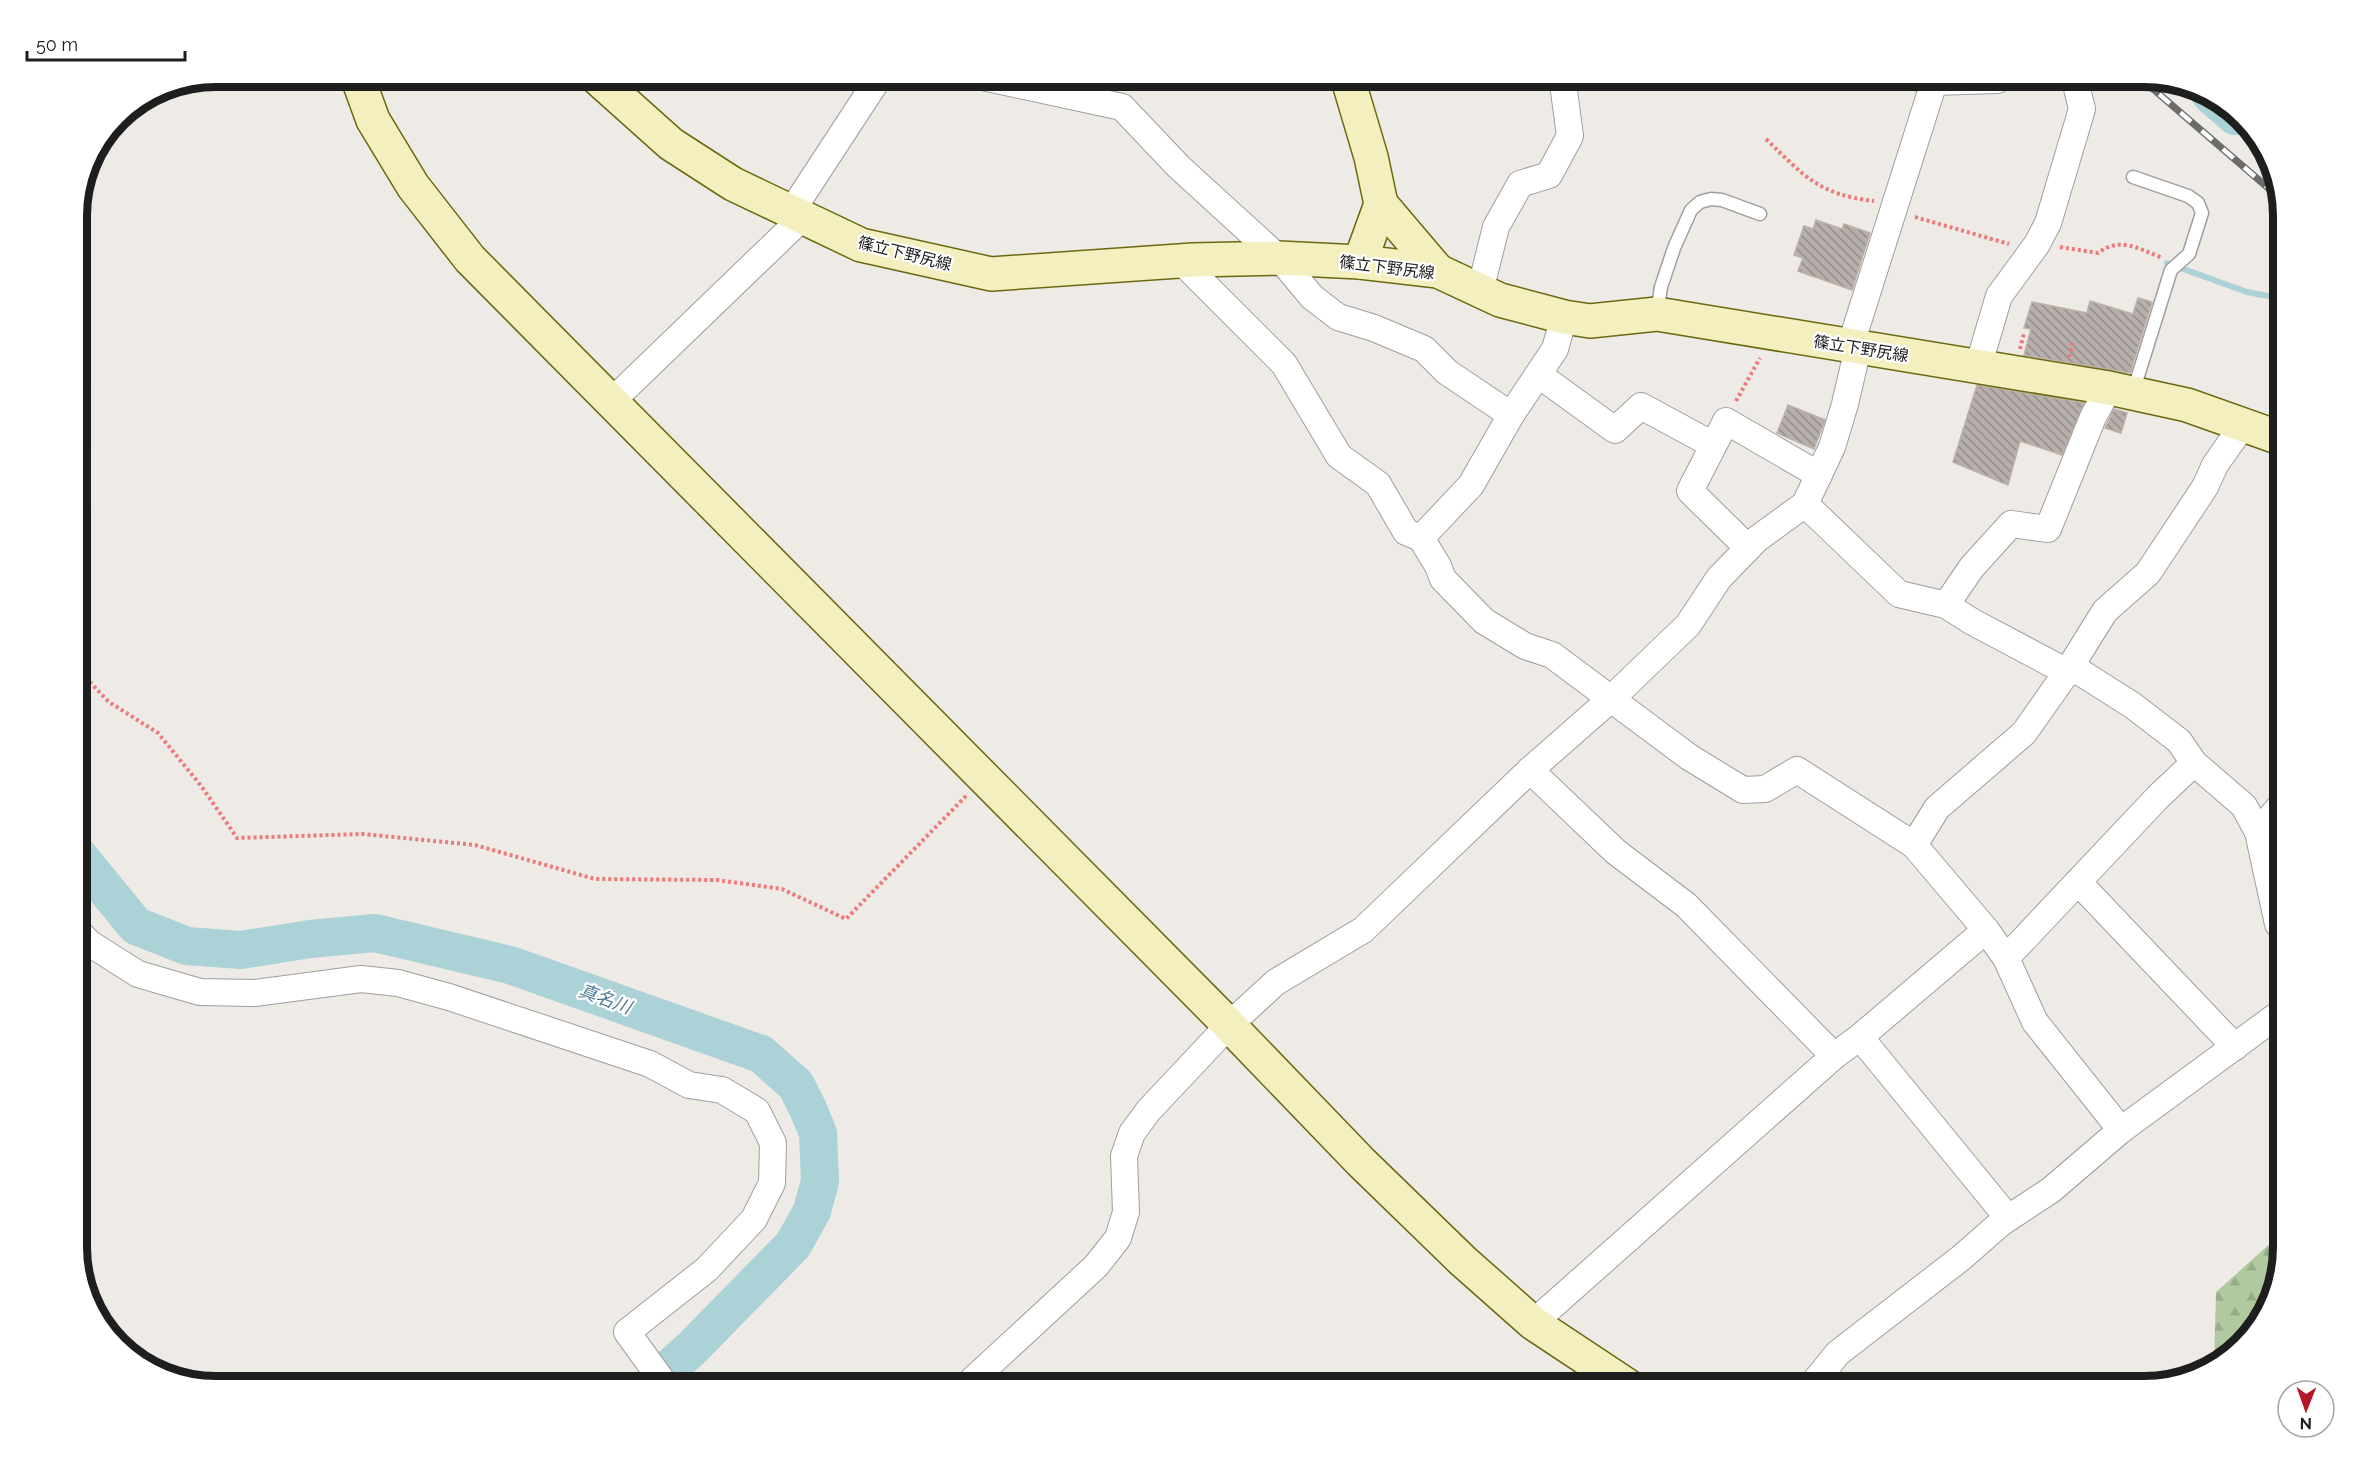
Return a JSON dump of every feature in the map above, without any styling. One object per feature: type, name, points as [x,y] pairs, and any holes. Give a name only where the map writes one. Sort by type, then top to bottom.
[{"type":"main road","points":[[361,87],[373,120],[413,186],[463,250],[1229,1025],[1370,1171],[1463,1261],[1533,1323],[1613,1376]]},
{"type":"main road","name":"篠立下野尻線","points":[[607,87],[671,144],[733,184],[861,245],[992,274],[1181,261],[1278,258],[1360,262],[1438,272],[1500,300],[1564,317],[1590,321],[1657,314],[1978,367],[2121,391],[2187,405],[2273,436]]},
{"type":"main road","points":[[1350,87],[1371,158],[1381,204],[1438,272]]},
{"type":"main road","points":[[1360,262],[1381,204]]},
{"type":"street","points":[[612,401],[797,214],[873,87]]},
{"type":"street","points":[[1029,87],[1122,107],[1179,167],[1278,258],[1312,297],[1338,317],[1374,327],[1424,349],[1447,372],[1512,415]]},
{"type":"street","points":[[1480,291],[1497,226],[1520,184],[1550,175],[1570,136],[1563,87]]},
{"type":"street","points":[[977,1376],[1096,1266],[1118,1238],[1126,1212],[1124,1156],[1132,1133],[1149,1110],[1229,1025],[1276,982],[1363,930],[1530,770],[1612,698],[1688,625],[1719,578],[1748,548],[1805,504],[1832,447],[1845,404],[1854,347],[1894,207],[1920,87]]},
{"type":"street","points":[[1978,367],[1999,296],[2035,247],[2049,223],[2082,109],[2077,87]]},
{"type":"street","points":[[1181,261],[1284,364],[1339,456],[1378,484],[1406,532],[1421,538],[1443,579],[1484,621],[1525,646],[1552,655],[1689,757],[1743,790],[1765,789],[1797,770],[1914,845],[1986,930],[2006,958],[2035,1022],[2121,1130]]},
{"type":"street","points":[[1421,538],[1471,485],[1512,415],[1555,349],[1564,317]]},
{"type":"street","points":[[1539,375],[1615,430],[1641,406],[1713,445]]},
{"type":"street","points":[[1946,605],[1972,567],[2011,524],[2048,529],[2093,417],[2121,391]]},
{"type":"street","points":[[1748,548],[1690,491],[1726,421],[1820,475]]},
{"type":"street","points":[[1914,845],[1937,808],[2024,733],[2067,672],[2105,611],[2148,573],[2205,487],[2215,465],[2243,425]]},
{"type":"street","points":[[1805,504],[1899,594],[1946,605],[1971,621],[2067,672],[2080,672],[2132,705],[2179,741],[2194,764],[2244,806],[2258,832],[2273,901]]},
{"type":"street","points":[[2006,958],[2158,797],[2194,764]]},
{"type":"street","points":[[1530,770],[1616,852],[1686,905],[1834,1056]]},
{"type":"street","points":[[2258,832],[2273,815]]},
{"type":"street","points":[[2078,882],[2235,1047]]},
{"type":"street","points":[[1533,1323],[1834,1056],[1860,1037],[1986,930]]},
{"type":"street","points":[[87,941],[138,974],[200,992],[254,993],[362,979],[398,983],[449,997],[650,1064],[689,1084],[722,1090],[757,1111],[773,1143],[772,1183],[754,1219],[707,1269],[627,1332],[659,1376]]},
{"type":"street","points":[[1819,1376],[1839,1353],[2008,1218],[2051,1190],[2121,1130],[2273,1018]]},
{"type":"street","points":[[1860,1037],[2008,1218]]},
{"type":"lane","points":[[2121,391],[2171,270],[2189,254],[2202,213],[2198,202],[2180,192],[2133,177]]},
{"type":"lane","points":[[1657,314],[1661,286],[1674,248],[1691,210],[1700,202],[1711,199],[1722,200],[1760,214]]},
{"type":"path","points":[[1766,139],[1815,184],[1839,195],[1894,207],[1979,237],[2035,247],[2098,253],[2108,245],[2122,243],[2178,264]]},
{"type":"path","points":[[1726,421],[1775,334]]},
{"type":"path","points":[[87,679],[109,702],[158,734],[202,786],[237,838],[363,834],[474,845],[595,879],[717,880],[782,889],[846,919],[984,777]]},
{"type":"green space","points":[[2273,1241],[2269,1280],[2256,1312],[2235,1338],[2214,1355],[2216,1292]]},
{"type":"building","points":[[1816,220],[1842,229],[1844,224],[1870,233],[1852,290],[1798,271],[1803,258],[1794,255],[1804,226],[1813,229]]},
{"type":"building","points":[[2138,298],[2152,302],[2130,373],[2024,355],[2031,329],[2024,328],[2032,302],[2087,313],[2090,301],[2133,314]]},
{"type":"building","points":[[1977,385],[2084,403],[2062,455],[2020,441],[2008,485],[1953,462]]},
{"type":"building","points":[[1788,405],[1825,420],[1814,449],[1777,433]]},
{"type":"building","points":[[2114,409],[2127,413],[2121,433],[2105,428]]},
{"type":"waterway","points":[[2167,263],[2247,292],[2273,297]]},
{"type":"waterway","name":"真名川","points":[[87,866],[136,926],[187,946],[241,950],[310,939],[375,933],[510,965],[761,1054],[796,1085],[818,1133],[820,1181],[812,1211],[793,1245],[691,1349],[665,1372],[664,1376]]},
{"type":"railway","points":[[2151,87],[2271,190]]}]
